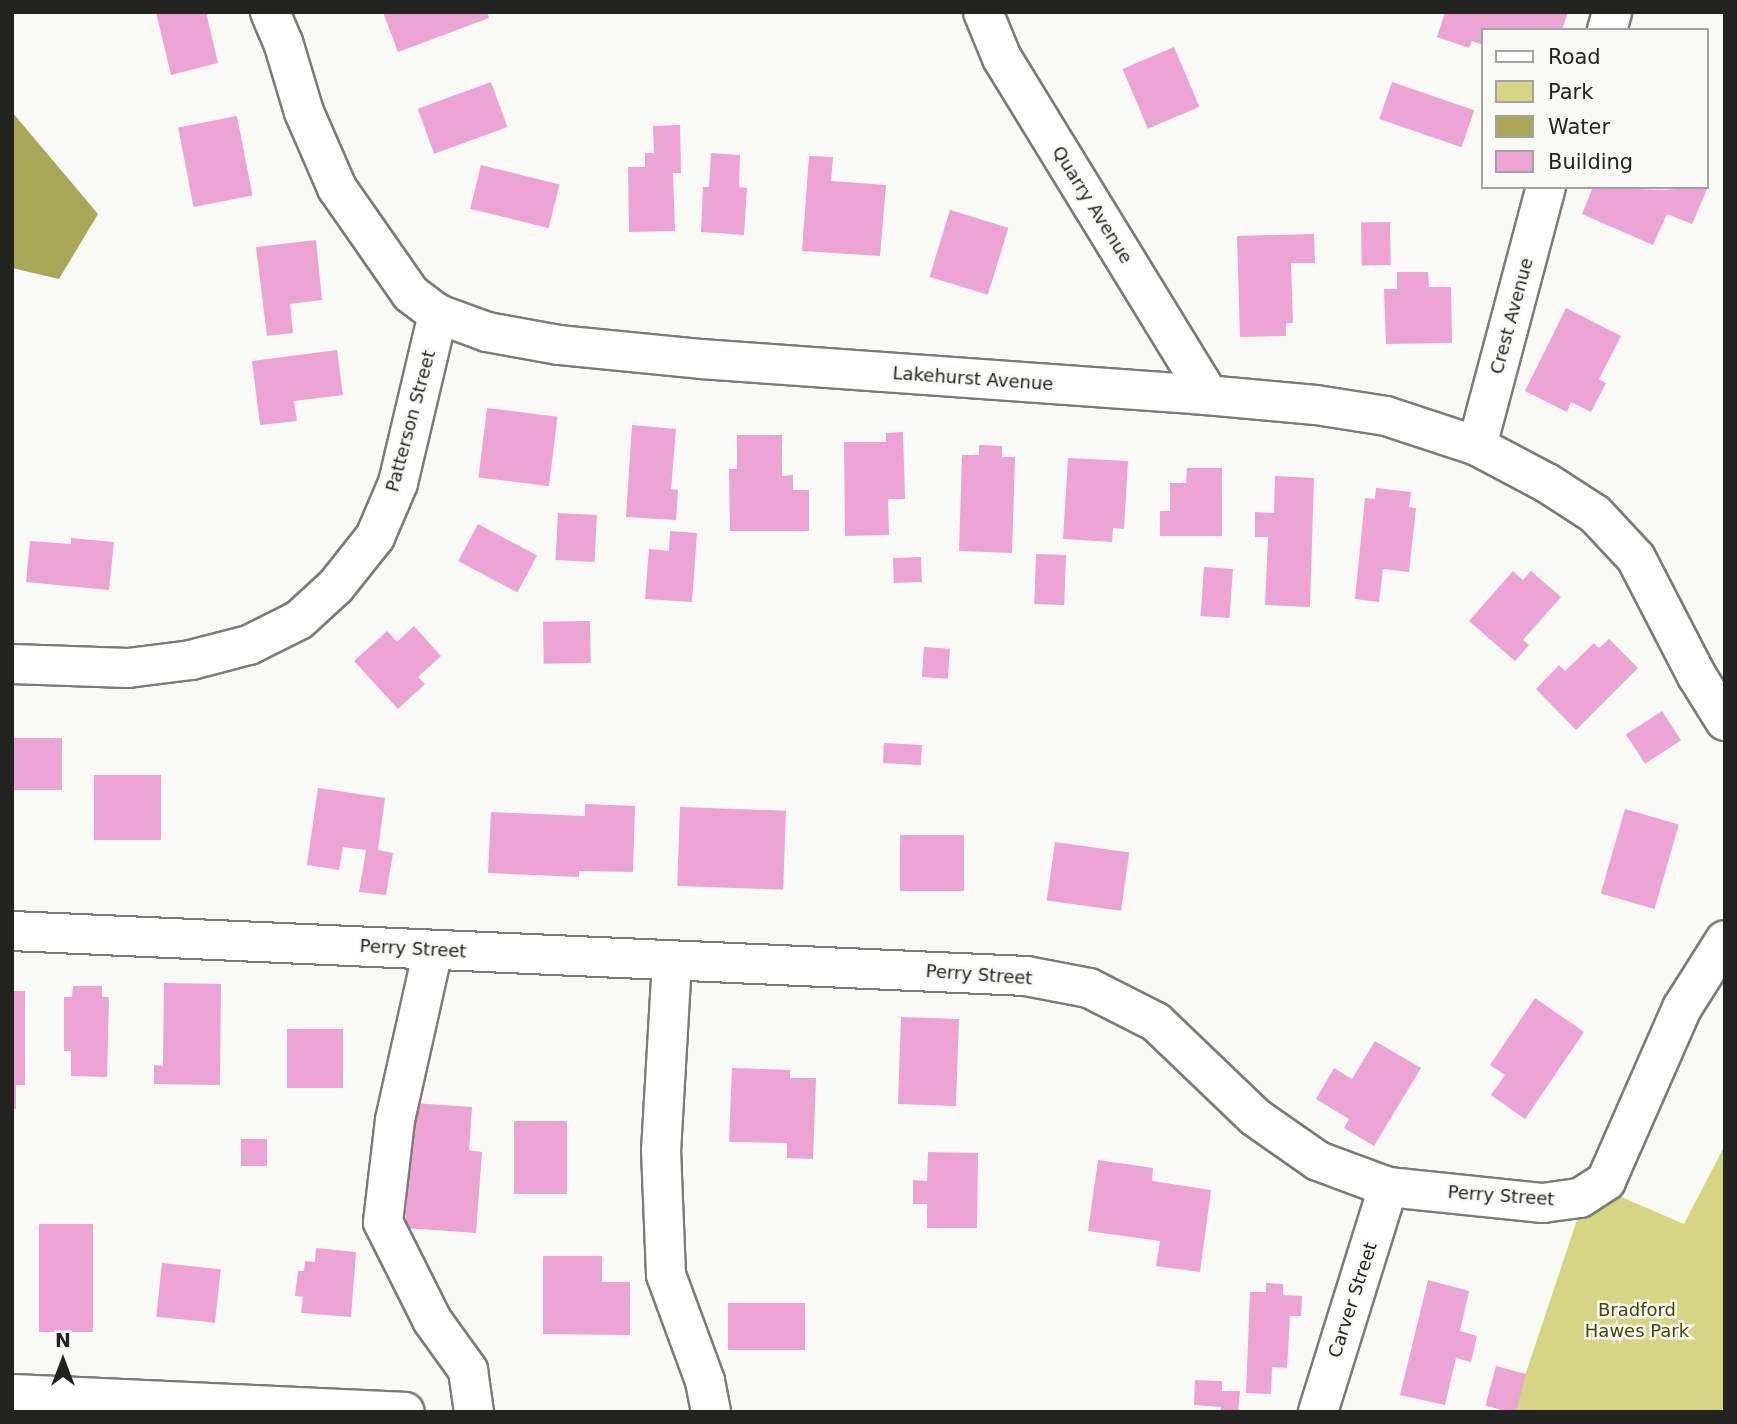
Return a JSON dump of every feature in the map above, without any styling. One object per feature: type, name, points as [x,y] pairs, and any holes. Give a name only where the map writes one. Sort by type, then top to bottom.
[{"type":"street","name":"Lakehurst Avenue","points":[[270,12],[283,42],[304,112],[337,188],[411,294],[438,314],[487,332],[559,345],[701,359],[1206,395],[1316,405],[1386,416],[1477,446],[1547,483],[1595,514],[1636,558],[1697,676],[1725,720]]},
{"type":"street","name":"Quarry Avenue","points":[[983,12],[1002,58],[1202,384],[1206,395]]},
{"type":"street","name":"Crest Avenue","points":[[1477,446],[1545,189]]},
{"type":"street","name":"Patterson Street","points":[[12,664],[128,668],[191,660],[249,645],[299,620],[336,586],[375,537],[398,483],[438,314]]},
{"type":"street","name":"Perry Street","points":[[12,931],[1026,976],[1089,988],[1156,1022],[1255,1117],[1318,1161],[1388,1187],[1543,1203],[1580,1198],[1606,1181],[1682,1008],[1725,940]]},
{"type":"street","points":[[433,950],[396,1120],[383,1222],[432,1320],[468,1370],[474,1412]]},
{"type":"street","points":[[672,961],[661,1150],[666,1276],[705,1381],[711,1412]]},
{"type":"street","name":"Carver Street","points":[[1318,1412],[1388,1187]]},
{"type":"street","points":[[12,1394],[405,1412]]},
{"type":"green space","name":"Bradford Hawes Park","points":[[1725,1145],[1725,1412],[1513,1412],[1579,1214],[1612,1193],[1684,1224]]},
{"type":"water","points":[[12,112],[98,214],[59,279],[12,268]]},
{"type":"building","points":[[156,12],[206,12],[218,63],[171,75]]},
{"type":"building","points":[[383,12],[487,12],[489,18],[398,52]]},
{"type":"building","points":[[1445,12],[1568,12],[1563,28],[1482,28],[1482,45],[1472,41],[1469,48],[1437,37]]},
{"type":"building","points":[[1174,47],[1199,107],[1148,129],[1122,69]]},
{"type":"building","points":[[491,82],[507,127],[434,154],[418,109]]},
{"type":"building","points":[[1392,82],[1474,110],[1462,147],[1379,119]]},
{"type":"building","points":[[237,116],[252,196],[194,207],[178,127]]},
{"type":"building","points":[[680,125],[681,173],[673,173],[675,231],[629,232],[628,167],[645,167],[645,153],[654,153],[653,126]]},
{"type":"building","points":[[711,153],[740,155],[739,187],[747,188],[744,235],[701,232],[703,187],[709,187]]},
{"type":"building","points":[[809,156],[833,157],[831,181],[886,185],[880,256],[802,251]]},
{"type":"building","points":[[481,165],[560,185],[549,228],[470,209]]},
{"type":"building","points":[[1592,189],[1707,189],[1692,224],[1667,214],[1653,245],[1582,214]]},
{"type":"building","points":[[950,210],[1008,228],[988,295],[930,277]]},
{"type":"building","points":[[1390,222],[1391,265],[1362,265],[1361,223]]},
{"type":"building","points":[[1314,234],[1315,263],[1291,263],[1293,323],[1286,323],[1286,336],[1240,337],[1237,236]]},
{"type":"building","points":[[316,240],[322,300],[290,304],[293,333],[267,336],[256,247]]},
{"type":"building","points":[[1397,272],[1428,272],[1429,287],[1451,287],[1452,343],[1386,344],[1384,289],[1397,289]]},
{"type":"building","points":[[1566,308],[1621,336],[1599,379],[1606,383],[1591,412],[1571,402],[1567,412],[1525,391]]},
{"type":"building","points":[[337,350],[343,395],[294,401],[297,421],[260,425],[252,361]]},
{"type":"building","points":[[487,408],[557,417],[549,486],[478,477]]},
{"type":"building","points":[[632,425],[676,429],[671,489],[678,490],[676,520],[626,517]]},
{"type":"building","points":[[903,432],[905,499],[888,499],[889,535],[845,536],[844,442],[886,442],[886,433]]},
{"type":"building","points":[[737,435],[782,435],[782,476],[793,475],[793,490],[809,490],[809,531],[730,531],[729,469],[737,469]]},
{"type":"building","points":[[979,445],[1002,446],[1002,457],[1015,457],[1012,553],[959,551],[962,455],[979,455]]},
{"type":"building","points":[[1068,458],[1128,461],[1124,529],[1113,528],[1112,542],[1063,539]]},
{"type":"building","points":[[1187,468],[1222,468],[1222,536],[1160,536],[1160,511],[1170,511],[1170,483],[1186,483]]},
{"type":"building","points":[[1275,476],[1314,478],[1310,607],[1265,605],[1268,537],[1255,537],[1255,512],[1274,513]]},
{"type":"building","points":[[1376,488],[1411,492],[1409,507],[1416,508],[1409,572],[1383,569],[1379,602],[1355,599],[1365,498],[1375,499]]},
{"type":"building","points":[[558,513],[597,515],[594,562],[556,560]]},
{"type":"building","points":[[478,524],[537,555],[517,593],[458,561]]},
{"type":"building","points":[[670,531],[697,533],[692,602],[645,599],[649,549],[669,551]]},
{"type":"building","points":[[71,538],[114,542],[109,590],[26,582],[30,541],[71,544]]},
{"type":"building","points":[[1036,554],[1066,555],[1064,605],[1034,604]]},
{"type":"building","points":[[921,557],[922,582],[894,583],[893,558]]},
{"type":"building","points":[[1204,567],[1233,569],[1230,618],[1201,616]]},
{"type":"building","points":[[1513,571],[1523,580],[1531,571],[1561,597],[1523,640],[1529,645],[1515,661],[1469,621]]},
{"type":"building","points":[[590,621],[591,663],[544,664],[543,622]]},
{"type":"building","points":[[414,626],[441,656],[418,677],[425,684],[398,709],[354,661],[387,631],[397,642]]},
{"type":"building","points":[[1609,639],[1638,668],[1576,730],[1536,689],[1559,665],[1565,671],[1594,643],[1599,648]]},
{"type":"building","points":[[924,647],[950,649],[948,679],[922,677]]},
{"type":"building","points":[[1662,711],[1681,740],[1645,764],[1626,734]]},
{"type":"building","points":[[12,738],[62,738],[62,790],[12,790]]},
{"type":"building","points":[[884,743],[922,745],[921,765],[883,763]]},
{"type":"building","points":[[94,775],[161,775],[161,840],[94,840]]},
{"type":"building","points":[[318,788],[385,798],[378,850],[393,853],[386,895],[359,892],[366,850],[343,847],[339,870],[307,865]]},
{"type":"building","points":[[585,804],[635,806],[633,872],[579,871],[579,877],[488,873],[491,812],[585,816]]},
{"type":"building","points":[[680,807],[786,811],[783,890],[677,886]]},
{"type":"building","points":[[1625,809],[1679,824],[1655,909],[1601,894]]},
{"type":"building","points":[[900,835],[964,835],[964,891],[900,891]]},
{"type":"building","points":[[1055,842],[1129,852],[1121,911],[1047,900]]},
{"type":"building","points":[[164,983],[221,984],[220,1085],[154,1084],[154,1065],[163,1066]]},
{"type":"building","points":[[73,986],[102,986],[102,997],[109,997],[107,1077],[71,1076],[71,1051],[64,1051],[64,997],[72,997]]},
{"type":"building","points":[[12,991],[25,991],[25,1085],[16,1085],[16,1109],[12,1109]]},
{"type":"building","points":[[1535,998],[1584,1032],[1525,1119],[1491,1095],[1505,1075],[1490,1065]]},
{"type":"building","points":[[901,1017],[959,1019],[956,1106],[898,1104]]},
{"type":"building","points":[[287,1029],[343,1029],[343,1088],[287,1088]]},
{"type":"building","points":[[1375,1041],[1421,1068],[1374,1146],[1344,1128],[1349,1119],[1316,1099],[1334,1068],[1352,1079]]},
{"type":"building","points":[[732,1068],[790,1070],[790,1078],[816,1078],[813,1159],[787,1158],[787,1143],[729,1142]]},
{"type":"building","points":[[413,1103],[472,1107],[469,1150],[482,1152],[476,1233],[405,1228]]},
{"type":"building","points":[[514,1121],[567,1121],[567,1194],[514,1194]]},
{"type":"building","points":[[241,1139],[267,1139],[267,1166],[241,1166]]},
{"type":"building","points":[[928,1152],[978,1153],[977,1228],[927,1228],[927,1204],[913,1204],[913,1180],[927,1181]]},
{"type":"building","points":[[1098,1160],[1153,1168],[1152,1181],[1211,1190],[1200,1272],[1156,1266],[1160,1241],[1088,1231]]},
{"type":"building","points":[[39,1224],[93,1224],[93,1332],[39,1332]]},
{"type":"building","points":[[316,1248],[356,1252],[351,1317],[301,1313],[303,1297],[295,1296],[298,1271],[304,1271],[305,1261],[315,1262]]},
{"type":"building","points":[[543,1256],[602,1256],[602,1282],[630,1282],[630,1335],[543,1334]]},
{"type":"building","points":[[162,1263],[221,1269],[215,1323],[156,1317]]},
{"type":"building","points":[[1428,1280],[1469,1291],[1460,1331],[1477,1336],[1471,1362],[1456,1358],[1445,1405],[1400,1395]]},
{"type":"building","points":[[1266,1283],[1283,1284],[1283,1295],[1302,1296],[1301,1316],[1290,1316],[1287,1368],[1272,1367],[1271,1394],[1246,1393],[1250,1292],[1266,1292]]},
{"type":"building","points":[[728,1303],[805,1303],[805,1350],[728,1350]]},
{"type":"building","points":[[1496,1366],[1526,1374],[1516,1412],[1485,1406]]},
{"type":"building","points":[[1195,1380],[1222,1381],[1222,1391],[1240,1391],[1238,1412],[1220,1412],[1221,1407],[1194,1405]]}]
